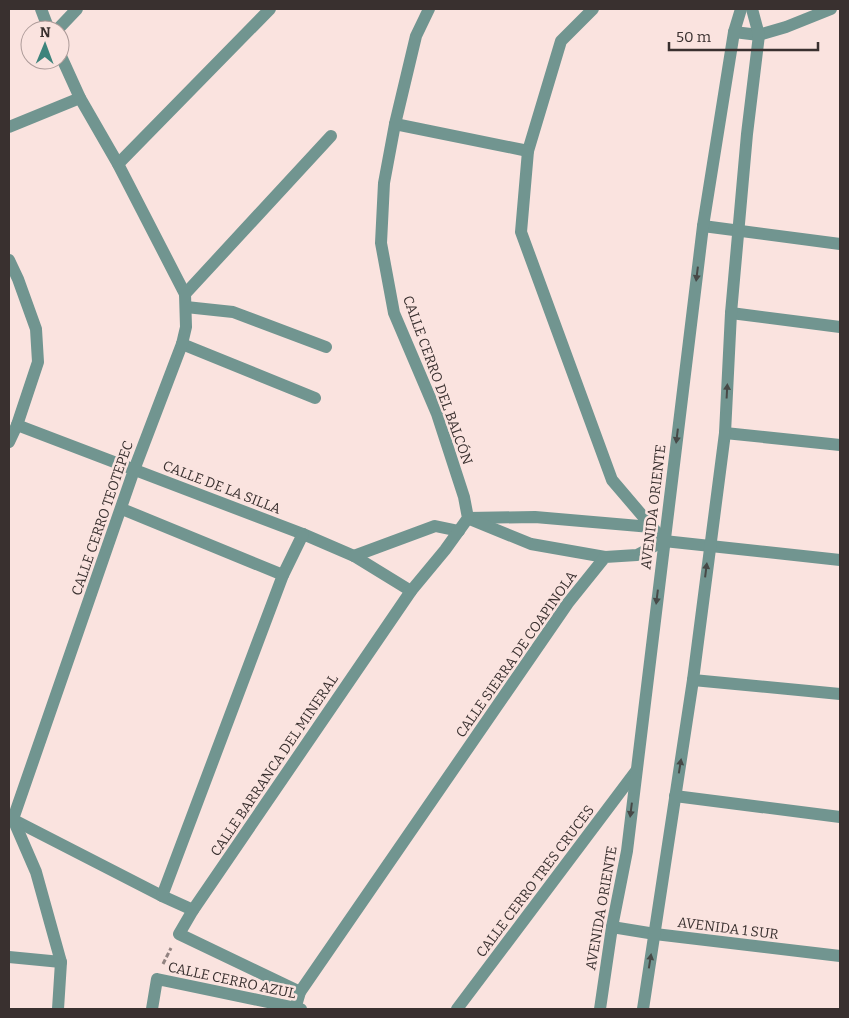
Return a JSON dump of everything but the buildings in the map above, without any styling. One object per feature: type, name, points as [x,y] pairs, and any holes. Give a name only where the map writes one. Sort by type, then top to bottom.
[{"type":"street","points":[[66,20],[77,9]]},
{"type":"street","points":[[118,164],[270,9]]},
{"type":"street","name":"CALLE CERRO DEL BALCÓN","points":[[429,9],[416,36],[395,124],[384,183],[381,243],[394,313],[437,414],[464,497],[468,518]]},
{"type":"street","points":[[594,9],[561,41],[528,151],[521,232],[612,480],[664,541]]},
{"type":"street","name":"AVENIDA ORIENTE","points":[[600,1009],[612,927],[627,851],[703,226],[734,32],[741,9]]},
{"type":"street","points":[[643,1009],[693,680],[725,433],[731,313],[747,134],[759,35],[752,9]]},
{"type":"street","points":[[734,32],[759,35],[786,27],[831,9]]},
{"type":"street","name":"CALLE CERRO TEOTEPEC","points":[[11,818],[122,509],[134,470],[182,344],[186,327],[185,301],[118,164],[80,98],[67,70]]},
{"type":"street","points":[[9,127],[80,98]]},
{"type":"street","points":[[395,124],[528,151]]},
{"type":"street","points":[[326,347],[234,312],[185,301],[331,136]]},
{"type":"street","points":[[703,226],[840,244]]},
{"type":"street","points":[[9,260],[13,284],[36,329],[38,362],[17,425],[9,442]]},
{"type":"street","points":[[731,313],[840,327]]},
{"type":"street","points":[[182,344],[315,398]]},
{"type":"street","name":"CALLE DE LA SILLA","points":[[17,425],[303,534],[354,556],[411,591]]},
{"type":"street","points":[[725,433],[840,445]]},
{"type":"street","points":[[122,509],[283,575]]},
{"type":"street","points":[[468,518],[535,517],[651,527]]},
{"type":"street","points":[[354,556],[435,526],[459,531],[468,518]]},
{"type":"street","points":[[468,518],[531,544],[605,557],[637,555],[664,541],[840,560]]},
{"type":"street","name":"CALLE BARRANCA DEL MINERAL","points":[[179,934],[193,910],[411,591],[459,531]]},
{"type":"street","points":[[162,896],[283,575],[303,534]]},
{"type":"street","name":"CALLE SIERRA DE COAPINOLA","points":[[297,1009],[300,992],[568,603],[605,557]]},
{"type":"street","points":[[693,680],[840,694]]},
{"type":"street","name":"CALLE CERRO TRES CRUCES","points":[[457,1009],[636,771]]},
{"type":"street","points":[[675,796],[840,817]]},
{"type":"street","points":[[11,818],[193,910]]},
{"type":"street","points":[[11,818],[36,872],[61,962],[58,1009]]},
{"type":"street","name":"AVENIDA 1 SUR","points":[[612,927],[655,934],[840,956]]},
{"type":"street","points":[[179,934],[300,992]]},
{"type":"street","points":[[9,957],[61,962]]},
{"type":"street","points":[[152,1009],[157,979]]},
{"type":"street","name":"CALLE CERRO AZUL","points":[[157,979],[297,1009]]},
{"type":"path","points":[[157,979],[164,960],[179,934]]}]
